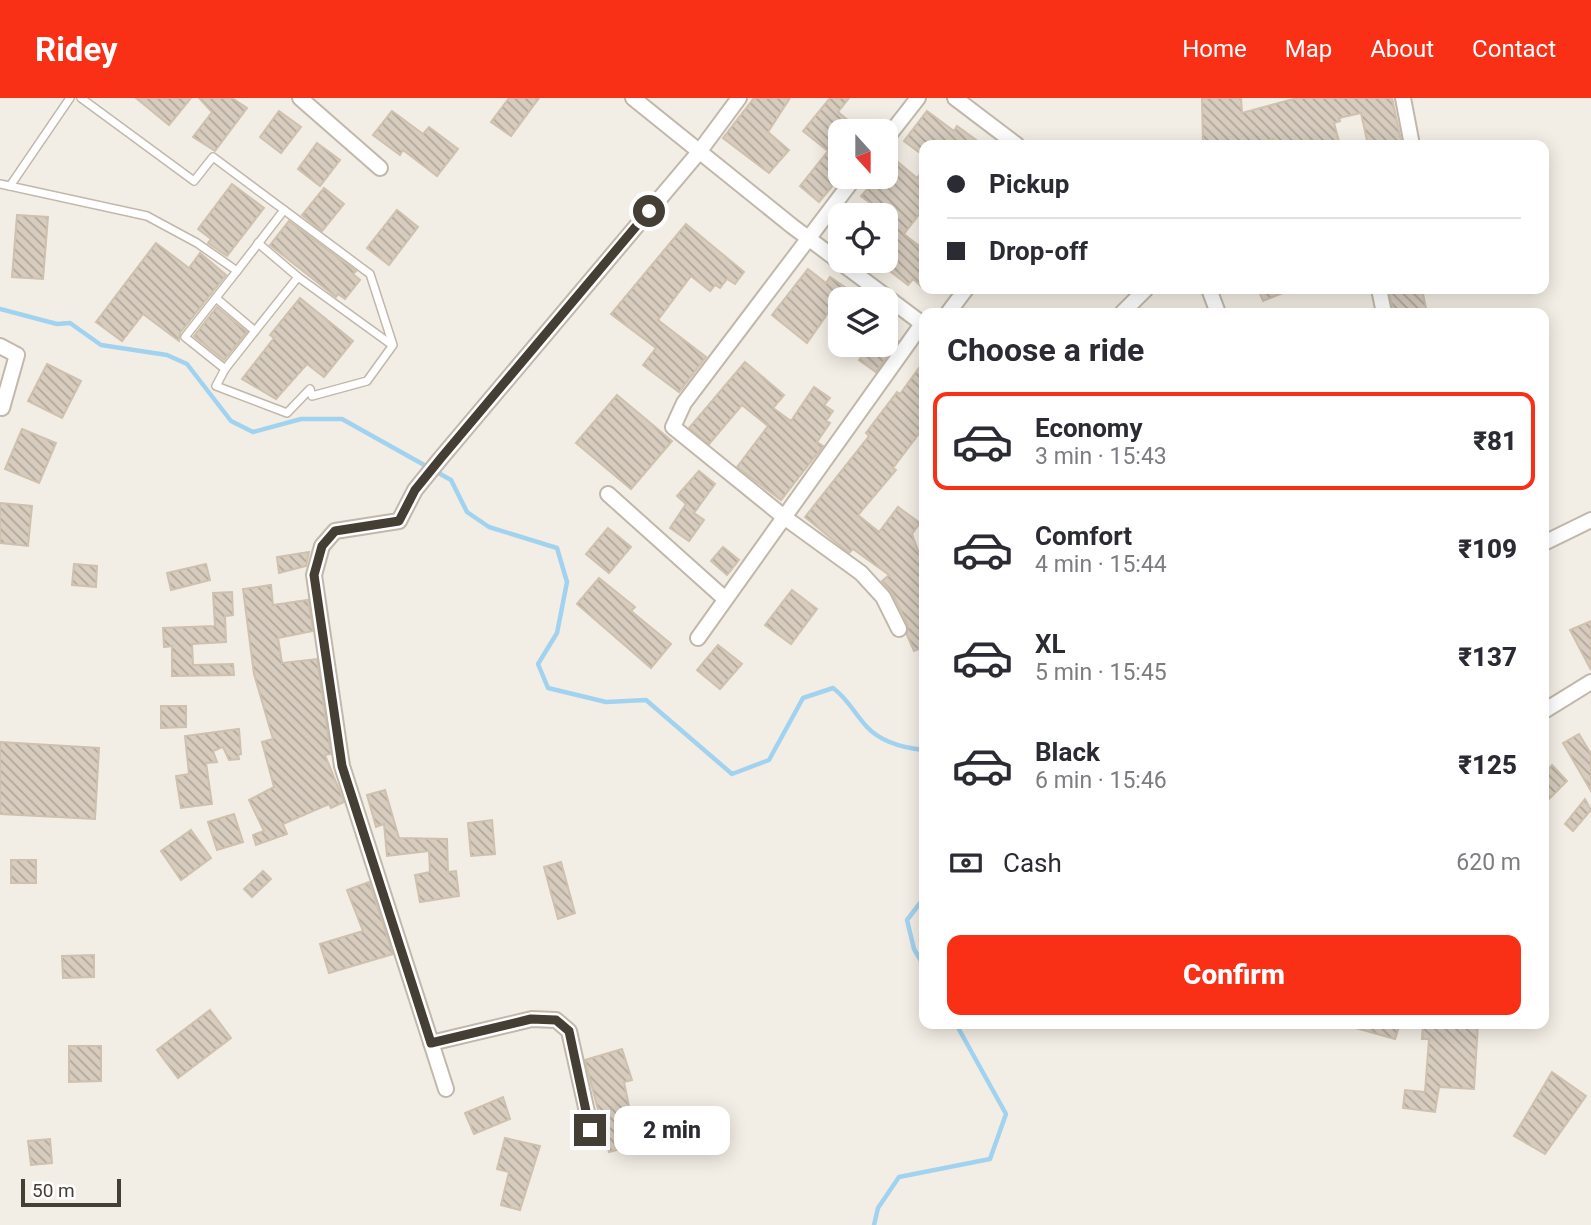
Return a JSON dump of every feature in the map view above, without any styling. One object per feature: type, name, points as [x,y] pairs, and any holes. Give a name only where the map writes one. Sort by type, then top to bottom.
[{"type":"street","points":[[300,98],[380,167]]},
{"type":"street","points":[[633,98],[807,237],[919,322]]},
{"type":"street","points":[[446,1089],[342,766],[314,575],[322,546],[335,531],[399,521],[415,490],[699,152],[739,98]]},
{"type":"street","points":[[898,124],[918,98]]},
{"type":"street","points":[[956,98],[1011,140]]},
{"type":"street","points":[[1403,98],[1411,140]]},
{"type":"street","points":[[845,189],[684,403],[673,428],[784,517],[861,573],[883,597],[898,629]]},
{"type":"street","points":[[951,308],[962,294]]},
{"type":"street","points":[[1127,308],[1141,294]]},
{"type":"street","points":[[698,638],[724,598],[919,331]]},
{"type":"street","points":[[0,346],[17,355],[1,410]]},
{"type":"street","points":[[608,494],[724,598]]},
{"type":"street","points":[[1549,541],[1591,520]]},
{"type":"street","points":[[1549,709],[1591,682]]},
{"type":"street","points":[[431,1043],[531,1019],[556,1020],[569,1031],[590,1130]]},
{"type":"lane","points":[[10,187],[70,98]]},
{"type":"lane","points":[[81,98],[194,181],[213,158],[370,274],[393,345]]},
{"type":"lane","points":[[0,184],[147,216],[197,243],[237,271]]},
{"type":"lane","points":[[225,369],[185,337],[284,210]]},
{"type":"lane","points":[[258,243],[298,277],[393,345]]},
{"type":"lane","points":[[298,277],[225,369],[216,386],[287,413],[310,389],[312,396],[367,381],[393,345]]},
{"type":"lane","points":[[216,298],[255,331]]},
{"type":"building","points":[[136,98],[191,98],[169,125]]},
{"type":"building","points":[[199,98],[232,98],[247,108],[215,151],[193,137],[212,112]]},
{"type":"building","points":[[509,98],[539,98],[511,136],[491,122]]},
{"type":"building","points":[[754,98],[790,98],[768,132],[789,150],[769,173],[723,138]]},
{"type":"building","points":[[830,98],[849,98],[838,112],[846,119],[828,119],[828,151],[803,131]]},
{"type":"building","points":[[1202,98],[1241,98],[1242,113],[1297,98],[1392,98],[1401,140],[1367,140],[1361,113],[1339,118],[1340,121],[1334,123],[1339,140],[1203,140]]},
{"type":"building","points":[[279,111],[301,127],[281,153],[260,137]]},
{"type":"building","points":[[392,111],[423,134],[429,127],[458,149],[437,176],[403,150],[400,155],[373,135]]},
{"type":"building","points":[[927,111],[954,131],[957,126],[976,140],[919,140],[919,152],[904,141]]},
{"type":"building","points":[[317,143],[340,160],[320,186],[298,169]]},
{"type":"building","points":[[828,151],[830,189],[819,202],[800,186]]},
{"type":"building","points":[[898,162],[917,178],[919,175],[919,214],[904,234],[919,246],[919,284],[913,279],[908,285],[892,273],[898,273],[898,203],[870,203],[861,196],[867,189],[898,189]]},
{"type":"building","points":[[232,184],[264,208],[227,256],[208,243],[211,239],[198,229]]},
{"type":"building","points":[[324,188],[344,204],[322,231],[302,215]]},
{"type":"building","points":[[397,210],[418,227],[389,265],[367,248]]},
{"type":"building","points":[[17,215],[48,217],[43,279],[12,277]]},
{"type":"building","points":[[289,221],[356,271],[353,274],[360,280],[345,299],[338,294],[336,297],[270,245]]},
{"type":"building","points":[[686,224],[744,272],[735,284],[727,279],[720,288],[715,285],[710,291],[691,276],[658,320],[706,357],[679,392],[643,365],[656,348],[611,314]]},
{"type":"building","points":[[156,243],[189,268],[200,253],[226,275],[180,333],[179,341],[143,314],[122,341],[96,322]]},
{"type":"building","points":[[808,269],[826,283],[830,277],[845,287],[828,287],[828,313],[807,343],[772,315]]},
{"type":"building","points":[[1260,294],[1280,294],[1263,301]]},
{"type":"building","points":[[1390,294],[1423,294],[1426,308],[1392,308]]},
{"type":"building","points":[[300,298],[353,341],[324,377],[307,364],[276,399],[242,379],[274,338],[270,335]]},
{"type":"building","points":[[217,307],[247,332],[224,360],[194,336]]},
{"type":"building","points":[[861,357],[887,357],[876,372],[859,360]]},
{"type":"building","points":[[745,362],[784,395],[773,408],[791,421],[814,387],[830,398],[824,405],[833,411],[826,421],[830,423],[817,442],[823,446],[781,500],[737,467],[768,426],[742,405],[709,444],[689,428]]},
{"type":"building","points":[[47,364],[81,381],[62,418],[28,401]]},
{"type":"building","points":[[919,368],[919,434],[893,468],[896,470],[858,515],[879,532],[898,507],[919,522],[912,534],[919,553],[919,649],[914,651],[907,635],[908,625],[892,593],[882,581],[889,575],[853,549],[849,553],[805,517],[869,436],[866,433],[897,392],[900,394]]},
{"type":"building","points":[[617,395],[672,441],[631,489],[576,443]]},
{"type":"building","points":[[22,429],[56,443],[39,483],[5,469]]},
{"type":"building","points":[[699,471],[715,484],[694,513],[704,520],[689,541],[670,528],[686,504],[677,496]]},
{"type":"building","points":[[0,503],[32,506],[28,546],[0,543]]},
{"type":"building","points":[[608,528],[631,547],[609,573],[586,554]]},
{"type":"building","points":[[723,547],[739,560],[727,575],[711,561]]},
{"type":"building","points":[[309,552],[306,566],[279,573],[277,557]]},
{"type":"building","points":[[74,564],[97,566],[96,587],[72,585]]},
{"type":"building","points":[[206,564],[210,580],[171,590],[167,573]]},
{"type":"building","points":[[599,578],[635,607],[631,611],[671,644],[651,668],[577,604]]},
{"type":"building","points":[[271,585],[273,605],[308,600],[313,631],[278,638],[282,663],[317,659],[331,754],[325,755],[344,802],[331,808],[329,804],[283,824],[287,834],[256,845],[253,835],[264,831],[249,800],[274,787],[262,742],[273,739],[254,674],[243,589]]},
{"type":"building","points":[[792,590],[817,609],[791,644],[765,625]]},
{"type":"building","points":[[232,592],[233,615],[225,616],[226,642],[192,644],[193,665],[233,664],[234,675],[172,676],[172,646],[164,647],[163,628],[215,626],[213,593]]},
{"type":"building","points":[[1591,621],[1591,670],[1570,630]]},
{"type":"building","points":[[718,645],[742,664],[720,689],[697,670]]},
{"type":"building","points":[[161,706],[186,706],[186,727],[161,728]]},
{"type":"building","points":[[239,729],[239,759],[229,760],[223,747],[213,751],[217,762],[206,763],[212,804],[181,808],[176,776],[189,774],[185,736]]},
{"type":"building","points":[[1579,734],[1591,754],[1591,791],[1563,743]]},
{"type":"building","points":[[0,742],[99,748],[95,819],[0,814]]},
{"type":"building","points":[[1552,765],[1567,781],[1549,799],[1549,768]]},
{"type":"building","points":[[385,790],[399,838],[447,839],[448,872],[456,871],[459,896],[420,902],[415,875],[430,872],[429,851],[387,856],[384,824],[376,827],[367,795]]},
{"type":"building","points":[[1585,799],[1591,810],[1573,831],[1565,824]]},
{"type":"building","points":[[234,814],[243,842],[217,850],[208,822]]},
{"type":"building","points":[[492,820],[495,854],[471,856],[468,823]]},
{"type":"building","points":[[191,830],[211,858],[181,880],[161,851]]},
{"type":"building","points":[[11,860],[36,860],[36,883],[11,883]]},
{"type":"building","points":[[561,862],[575,913],[558,919],[544,867]]},
{"type":"building","points":[[263,871],[271,879],[252,897],[244,889]]},
{"type":"building","points":[[369,882],[393,954],[329,973],[320,944],[363,931],[347,890]]},
{"type":"building","points":[[94,955],[94,977],[63,978],[62,956]]},
{"type":"building","points":[[210,1010],[231,1038],[178,1078],[157,1050]]},
{"type":"building","points":[[1359,1029],[1398,1029],[1395,1039]]},
{"type":"building","points":[[1423,1029],[1478,1029],[1474,1089],[1439,1087],[1435,1112],[1403,1108],[1405,1090],[1425,1092],[1429,1039],[1422,1039]]},
{"type":"building","points":[[69,1046],[101,1046],[101,1081],[69,1082]]},
{"type":"building","points":[[622,1049],[632,1080],[624,1082],[637,1145],[609,1152],[585,1060]]},
{"type":"building","points":[[1552,1072],[1586,1096],[1545,1154],[1514,1136]]},
{"type":"building","points":[[503,1097],[510,1119],[474,1134],[465,1113]]},
{"type":"building","points":[[505,1138],[540,1146],[520,1210],[501,1205],[509,1172],[497,1169]]},
{"type":"building","points":[[50,1139],[52,1163],[31,1165],[28,1141]]},
{"type":"waterway","points":[[0,309],[57,324],[70,323],[101,345],[167,355],[187,364],[231,421],[253,432],[301,419],[342,419],[451,480],[467,512],[489,527],[557,548],[567,582],[557,633],[538,664],[548,688],[606,702],[646,700],[732,774],[769,760],[803,698],[833,688],[879,737],[901,746],[919,749]]},
{"type":"waterway","points":[[919,904],[907,920],[914,949],[919,958]]},
{"type":"waterway","points":[[874,1225],[878,1208],[899,1177],[990,1159],[1006,1114],[959,1029]]},
{"type":"route","points":[[590,1130],[569,1031],[556,1020],[531,1019],[431,1043],[342,766],[314,575],[322,546],[335,531],[399,521],[415,490],[649,211]]}]
